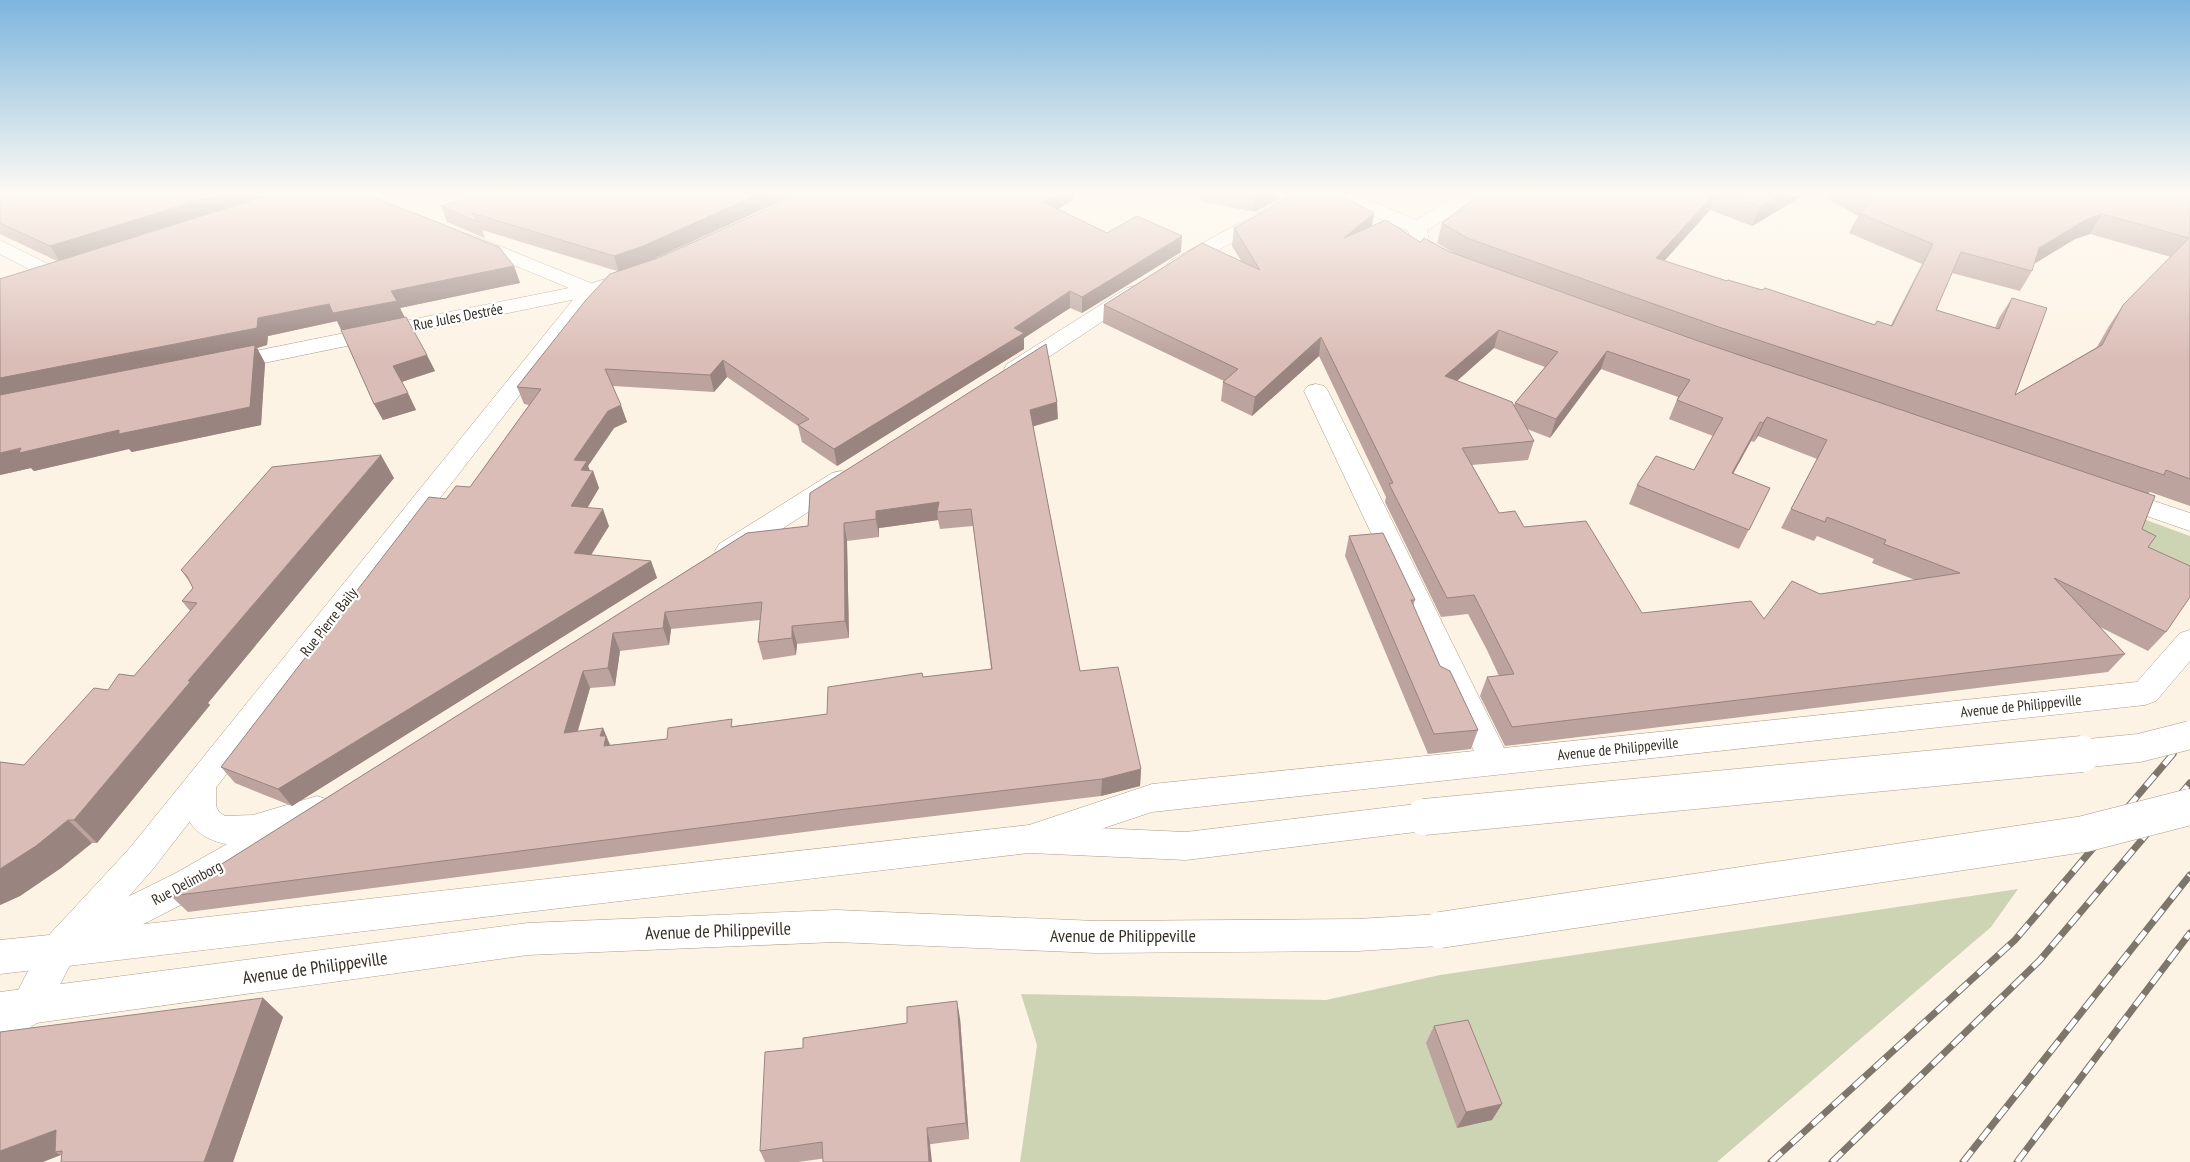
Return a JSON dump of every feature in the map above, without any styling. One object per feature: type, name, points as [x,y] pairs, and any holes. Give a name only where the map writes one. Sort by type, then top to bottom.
[{"type":"main road","points":[[8,249],[64,272],[28,284]]},
{"type":"main road","points":[[491,249],[591,290]]},
{"type":"main road","points":[[997,380],[1204,249]]},
{"type":"main road","points":[[1427,249],[1471,270]]},
{"type":"main road","name":"Rue Jules Destrée","points":[[202,369],[591,290],[655,268]]},
{"type":"main road","name":"Rue Pierre Baily","points":[[10,1014],[59,949],[141,859],[591,290]]},
{"type":"main road","points":[[1316,391],[1495,762]]},
{"type":"main road","points":[[704,566],[863,465]]},
{"type":"main road","points":[[2093,488],[2190,522]]},
{"type":"main road","name":"Avenue de Philippeville","points":[[1029,839],[1152,798],[2145,693],[2190,641]]},
{"type":"main road","name":"Avenue de Philippeville","points":[[0,957],[1029,839],[1186,846],[1424,816],[2139,748],[2190,735]]},
{"type":"main road","name":"Rue Delimborg","points":[[59,949],[186,885],[328,803],[252,830],[226,832],[208,820],[200,809],[200,785]]},
{"type":"main road","name":"Avenue de Philippeville","points":[[10,1014],[528,939],[836,926],[1096,938],[1358,935],[1440,930],[2084,834],[2190,807]]},
{"type":"green space","points":[[2138,517],[2190,536],[2190,591],[2101,540]]},
{"type":"green space","points":[[2018,889],[1991,927],[1717,1162],[1020,1162],[1037,1045],[1021,994],[1326,1000],[1440,975]]},
{"type":"building","points":[[95,249],[501,249],[514,266],[391,291],[397,301],[333,313],[329,304],[258,318],[257,328],[0,378],[0,279]]},
{"type":"building","points":[[592,249],[634,249],[614,256]]},
{"type":"building","points":[[678,249],[1160,249],[1082,297],[1070,291],[1014,328],[1024,333],[834,449],[798,425],[809,419],[723,360],[710,375],[605,369],[621,405],[608,411],[574,460],[587,461],[581,470],[593,471],[571,506],[603,509],[574,553],[651,561],[278,789],[221,767],[429,497],[446,499],[456,486],[470,487],[541,389],[517,387],[585,301],[610,274]]},
{"type":"building","points":[[1192,249],[1215,249],[1260,270],[1247,249],[1445,249],[1701,342],[2155,496],[2142,529],[2156,536],[2148,547],[2190,566],[2190,597],[2166,632],[2054,578],[2125,654],[1512,727],[1487,677],[1514,674],[1474,595],[1447,598],[1389,484],[1393,483],[1321,337],[1255,397],[1223,382],[1238,369],[1104,305]],"holes":[[[1499,330],[1558,352],[1515,403],[1556,419],[1607,351],[1690,380],[1677,400],[1723,418],[1694,470],[1656,456],[1637,485],[1749,530],[1770,488],[1732,473],[1760,422],[1763,423],[1767,417],[1827,440],[1791,509],[1825,522],[1827,517],[1886,540],[1884,544],[1960,573],[1820,594],[1792,581],[1764,619],[1751,601],[1642,613],[1586,521],[1524,527],[1515,511],[1499,513],[1462,448],[1534,441],[1512,402],[1445,376]]]},
{"type":"building","points":[[1499,249],[1664,249],[1656,258],[1727,281],[1762,290],[1765,288],[1875,325],[1877,321],[1892,326],[1930,249],[2039,249],[2032,271],[1961,252],[1936,310],[1999,329],[2012,298],[2047,308],[2015,395],[2102,345],[2123,305],[2178,249],[2190,249],[2190,479],[2166,470],[2164,475],[1719,327]]},
{"type":"building","points":[[406,317],[427,355],[393,366],[408,393],[374,404],[341,330]]},
{"type":"building","points":[[1046,344],[1057,402],[1030,410],[1080,671],[1118,667],[1141,769],[1102,779],[846,809],[171,896],[747,533],[808,526],[810,493]],"holes":[[[939,502],[937,512],[971,509],[992,669],[923,677],[922,673],[828,687],[827,714],[731,727],[732,719],[668,728],[667,739],[604,746],[606,736],[600,736],[603,728],[564,733],[583,671],[608,668],[613,633],[663,628],[665,612],[762,602],[758,642],[792,638],[792,626],[845,621],[844,523],[876,519],[876,511]]]},
{"type":"building","points":[[255,345],[250,407],[119,434],[119,430],[19,453],[21,448],[0,453],[0,395]]},
{"type":"building","points":[[381,455],[188,681],[191,681],[74,820],[68,820],[36,846],[0,869],[0,762],[24,765],[94,688],[108,690],[119,674],[134,676],[197,603],[182,601],[193,588],[187,576],[181,570],[272,467]]},
{"type":"building","points":[[1383,533],[1415,600],[1411,600],[1440,666],[1450,671],[1478,730],[1434,734],[1349,536]]},
{"type":"building","points":[[263,998],[204,1162],[61,1162],[62,1151],[55,1152],[56,1130],[0,1151],[0,1032]]},
{"type":"building","points":[[957,1001],[966,1123],[927,1128],[929,1162],[823,1162],[822,1142],[760,1151],[765,1052],[803,1048],[803,1038],[907,1023],[907,1007]]},
{"type":"building","points":[[1468,1020],[1502,1104],[1466,1112],[1434,1026]]},
{"type":"railway","points":[[2172,755],[2190,734]]},
{"type":"railway","points":[[1771,1162],[2015,940],[2173,754]]},
{"type":"railway","points":[[1832,1162],[2040,960],[2190,783]]},
{"type":"railway","points":[[1963,1162],[2190,875]]},
{"type":"railway","points":[[2017,1162],[2190,933]]}]
